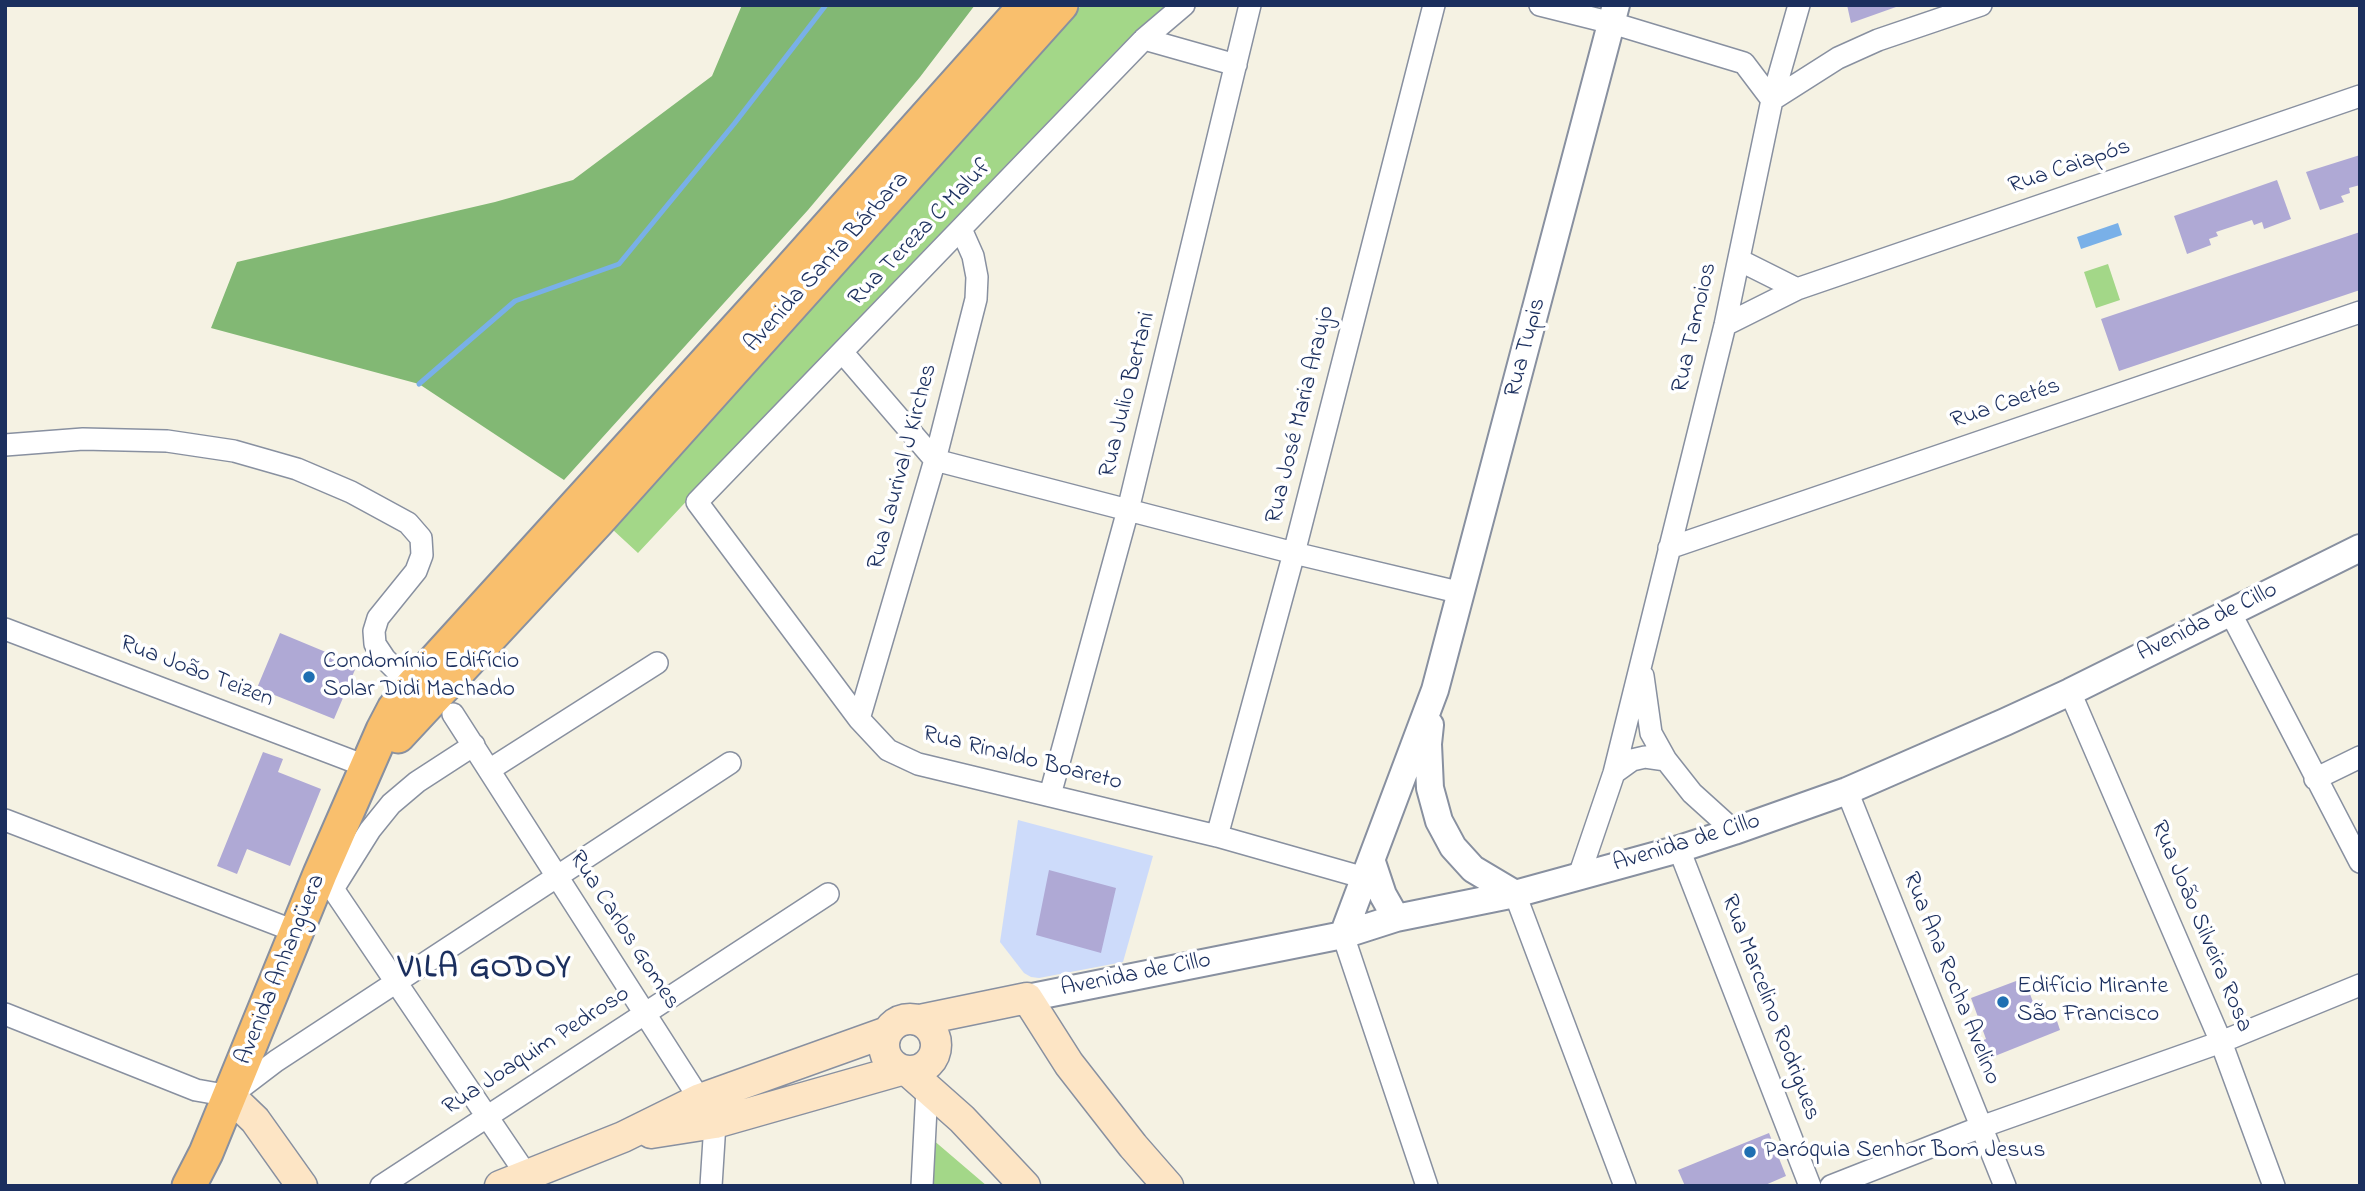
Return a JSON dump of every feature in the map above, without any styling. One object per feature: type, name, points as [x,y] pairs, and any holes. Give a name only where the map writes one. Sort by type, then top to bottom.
[{"type":"main road","name":"Avenida Santa Bárbara","points":[[587,515],[1061,5]]},
{"type":"main road","name":"Avenida Santa Bárbara","points":[[587,515],[1025,6]]},
{"type":"main road","name":"Avenida Anhangüera","points":[[189,1186],[206,1153],[298,932],[327,882],[371,760],[394,709],[412,686],[587,515]]},
{"type":"main road","name":"Avenida Anhangüera","points":[[371,760],[394,739],[587,515]]},
{"type":"main road","points":[[1027,998],[1069,1064],[1168,1186]]},
{"type":"main road","name":"Avenida de Cillo","points":[[920,1020],[1027,998]]},
{"type":"main road","points":[[520,1182],[623,1137],[707,1111],[921,1068],[971,1009]]},
{"type":"main road","points":[[921,1068],[933,1033],[920,1020],[905,1018],[891,1025],[887,1031],[883,1050],[893,1065],[921,1068],[962,1119],[1024,1185]]},
{"type":"main road","points":[[707,1111],[887,1031]]},
{"type":"main road","points":[[230,1096],[255,1120],[302,1186]]},
{"type":"street","name":"Rua Tereza C Maluf","points":[[697,502],[1144,39],[1184,5]]},
{"type":"street","name":"Rua Julio Bertani","points":[[1050,795],[1128,510],[1250,5]]},
{"type":"street","name":"Rua José Maria Araujo","points":[[1217,836],[1294,553],[1434,5]]},
{"type":"street","points":[[1540,5],[1614,14],[1744,63],[1772,100],[1838,58],[1878,40],[1981,5]]},
{"type":"street","name":"Rua Tamoios","points":[[1578,876],[1614,773],[1725,325],[1772,100],[1799,5]]},
{"type":"street","name":"Rua Tupis","points":[[1343,935],[1436,690],[1614,14]]},
{"type":"street","points":[[1144,39],[1236,65]]},
{"type":"street","name":"Rua Caiapós","points":[[1725,325],[1797,289],[2360,96]]},
{"type":"street","name":"Rua Laurival J Kirches","points":[[859,719],[935,460],[976,299],[978,277],[973,256],[961,229]]},
{"type":"street","points":[[1739,260],[1797,289]]},
{"type":"street","name":"Rua Caetés","points":[[1669,548],[2360,312]]},
{"type":"street","points":[[843,353],[935,460],[1294,553],[1462,593]]},
{"type":"street","points":[[5,445],[83,439],[155,441],[234,451],[297,470],[351,492],[408,523],[421,538],[422,555],[416,571],[378,618],[374,631],[376,644],[385,659],[412,686]]},
{"type":"street","name":"Rua Rinaldo Boareto","points":[[697,502],[859,719],[888,750],[918,764],[1368,870]]},
{"type":"street","name":"Avenida de Cillo","points":[[1027,998],[1343,935],[1396,918],[1515,894],[1734,831],[1847,790],[2070,692],[2360,548]]},
{"type":"street","points":[[2230,612],[2360,862]]},
{"type":"street","name":"Rua João Teizen","points":[[5,629],[371,760]]},
{"type":"street","points":[[489,770],[657,663]]},
{"type":"street","name":"Rua Tamoios","points":[[1641,663],[1651,733],[1666,760],[1692,793],[1734,831]]},
{"type":"street","name":"Rua Tupis","points":[[1436,690],[1428,744],[1430,788],[1439,821],[1453,847],[1473,869],[1515,894]]},
{"type":"street","name":"Rua João Silveira Rosa","points":[[2070,692],[2221,1042],[2274,1186]]},
{"type":"street","name":"Rua Carlos Gomes","points":[[453,714],[707,1111]]},
{"type":"street","points":[[474,745],[417,782],[391,804],[327,882],[487,1116],[520,1182]]},
{"type":"street","points":[[1614,773],[1632,760],[1645,757],[1666,760]]},
{"type":"street","points":[[2315,779],[2360,757]]},
{"type":"street","points":[[5,1014],[196,1090],[230,1096],[276,1061],[730,763]]},
{"type":"street","points":[[1404,775],[1423,780],[1430,788]]},
{"type":"street","name":"Rua Ana Rocha Avelino","points":[[1847,790],[2005,1186]]},
{"type":"street","points":[[5,820],[298,932]]},
{"type":"street","name":"Rua Marcelino Rodrigues","points":[[1679,849],[1810,1186]]},
{"type":"street","points":[[1368,870],[1396,918]]},
{"type":"street","name":"Rua Joaquim Pedroso","points":[[381,1186],[828,894]]},
{"type":"street","points":[[1515,894],[1625,1186]]},
{"type":"street","points":[[1343,935],[1427,1186]]},
{"type":"street","points":[[1831,1186],[1981,1127],[2221,1042],[2360,985]]},
{"type":"street","points":[[921,1068],[922,1186]]},
{"type":"street","points":[[707,1111],[711,1186]]},
{"type":"shaded area","points":[[1018,820],[1153,856],[1123,962],[1039,978],[1031,977],[1024,973],[1000,942]]},
{"type":"green space","points":[[742,5],[975,5],[920,77],[808,210],[564,480],[419,384],[211,328],[237,262],[495,202],[573,180],[712,76]]},
{"type":"green space","points":[[1082,5],[1171,5],[1121,46],[824,354],[638,553],[599,517],[982,105]]},
{"type":"green space","points":[[2108,264],[2120,300],[2096,308],[2084,272]]},
{"type":"green space","points":[[932,1139],[987,1186],[932,1186]]},
{"type":"water","points":[[2118,223],[2122,235],[2081,249],[2077,237]]},
{"type":"building","points":[[1847,5],[1895,5],[1896,7],[1851,23]]},
{"type":"building","points":[[2360,155],[2360,185],[2349,188],[2350,193],[2341,196],[2344,202],[2320,210],[2306,172]]},
{"type":"building","points":[[2277,180],[2291,219],[2264,229],[2262,222],[2254,225],[2252,220],[2216,232],[2218,236],[2209,239],[2211,245],[2187,254],[2174,216]]},
{"type":"building","points":[[2360,232],[2360,290],[2119,371],[2101,319]]},
{"type":"building","points":[[280,633],[357,665],[334,719],[257,688]]},
{"type":"building","points":[[263,752],[283,759],[278,772],[321,789],[290,866],[247,849],[237,874],[217,866]]},
{"type":"building","points":[[1049,870],[1116,888],[1101,953],[1036,935]]},
{"type":"building","points":[[2024,978],[2039,1018],[2054,1012],[2060,1030],[1980,1062],[1972,1045],[1986,1039],[1971,998]]},
{"type":"building","name":"Paróquia Senhor Bom Jesus","points":[[1769,1133],[1786,1176],[1763,1186],[1685,1186],[1678,1170]]},
{"type":"waterway","points":[[419,384],[515,301],[619,264],[734,124],[826,5]]},
{"type":"place","name":"Condomínio Edifício Solar Didi Machado","points":[[309,677]]},
{"type":"place","name":"Edifício Mirante São Francisco","points":[[2003,1002]]},
{"type":"place","name":"Paróquia Senhor Bom Jesus","points":[[1750,1152]]},
{"type":"district","name":"VILA GODOY","points":[[485,971]]}]
